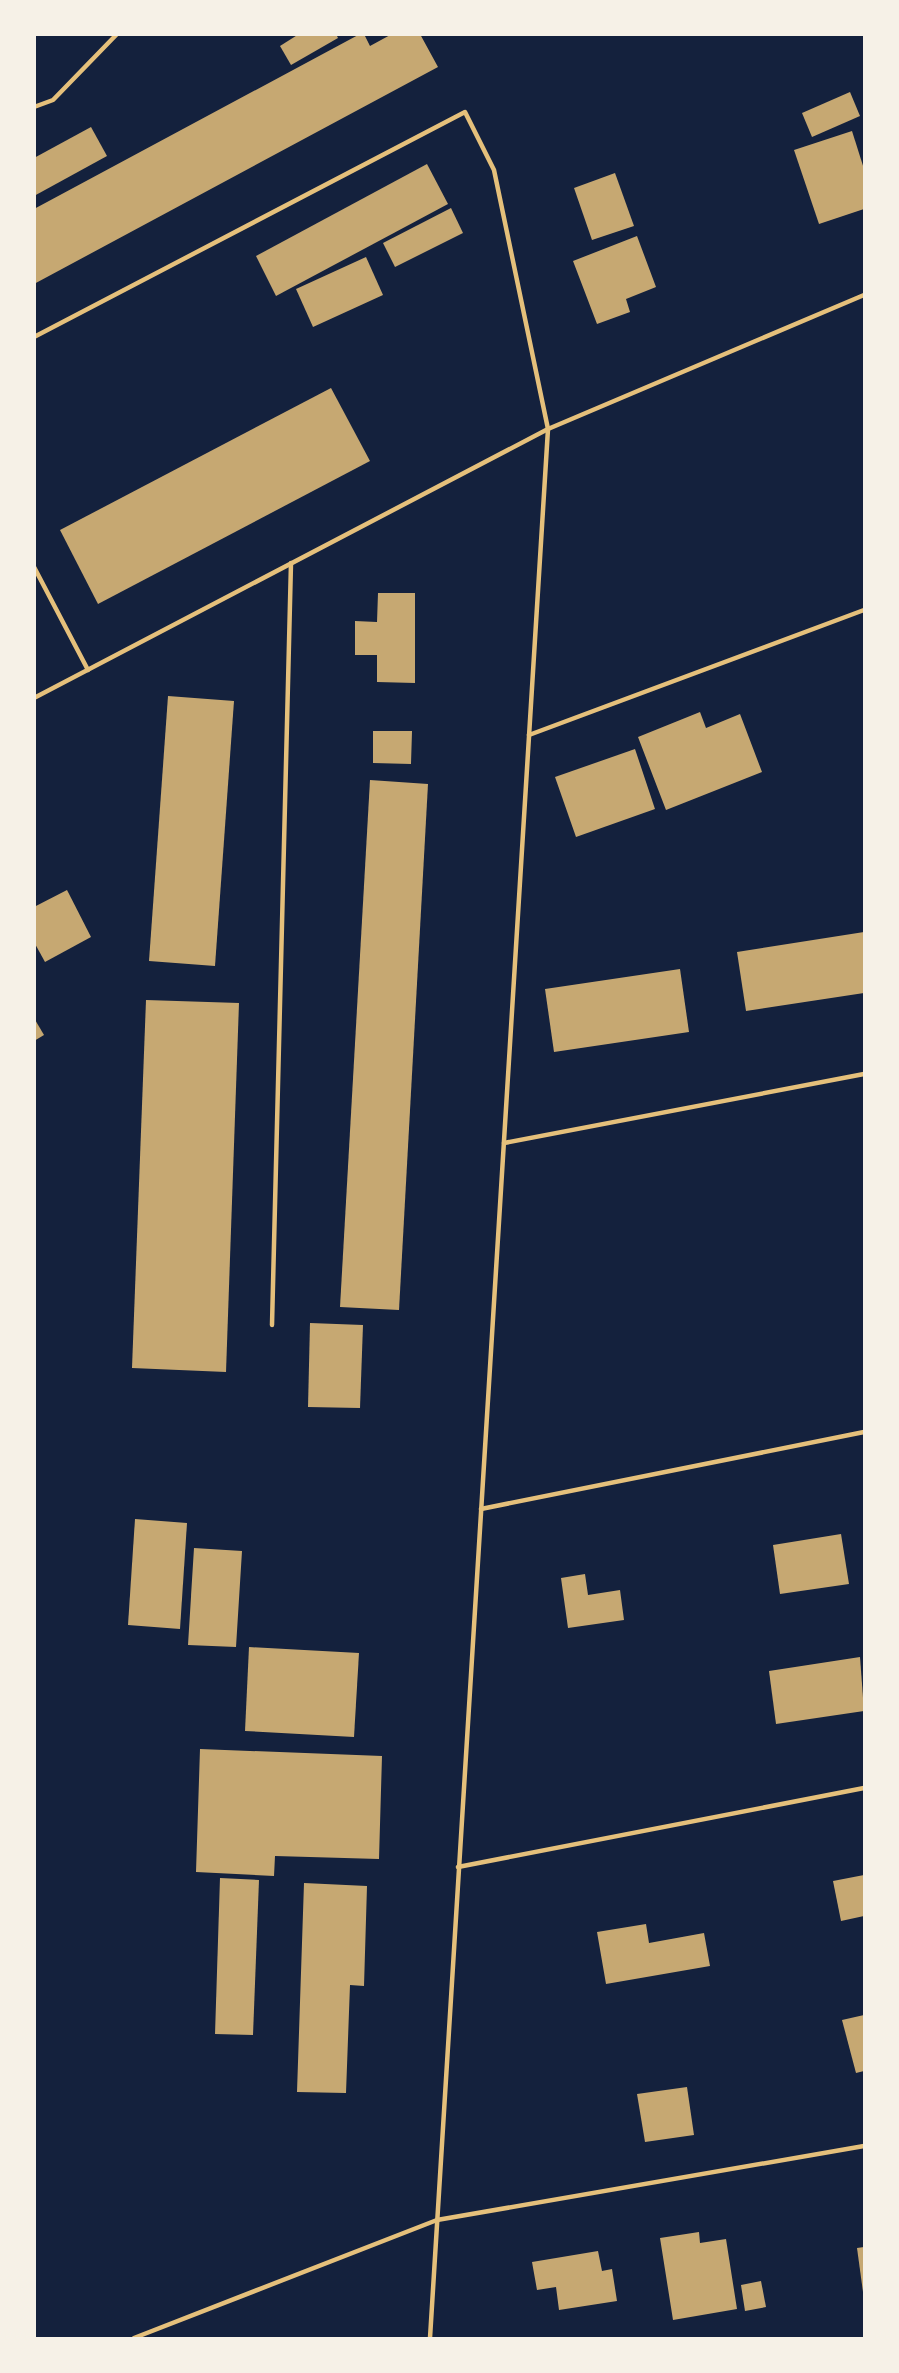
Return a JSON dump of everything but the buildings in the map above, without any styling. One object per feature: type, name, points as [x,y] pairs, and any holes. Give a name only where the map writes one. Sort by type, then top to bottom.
[{"type":"lane","points":[[34,107],[53,100],[117,34]]},
{"type":"lane","points":[[34,336],[465,112],[494,170],[548,429],[430,2338]]},
{"type":"lane","points":[[34,698],[548,429],[864,295]]},
{"type":"lane","points":[[272,1324],[291,563]]},
{"type":"lane","points":[[34,567],[88,670]]},
{"type":"lane","points":[[529,735],[864,610]]},
{"type":"lane","points":[[504,1143],[864,1074]]},
{"type":"lane","points":[[481,1509],[864,1432]]},
{"type":"lane","points":[[459,1867],[864,1788]]},
{"type":"lane","points":[[134,2338],[437,2220],[864,2146]]}]
